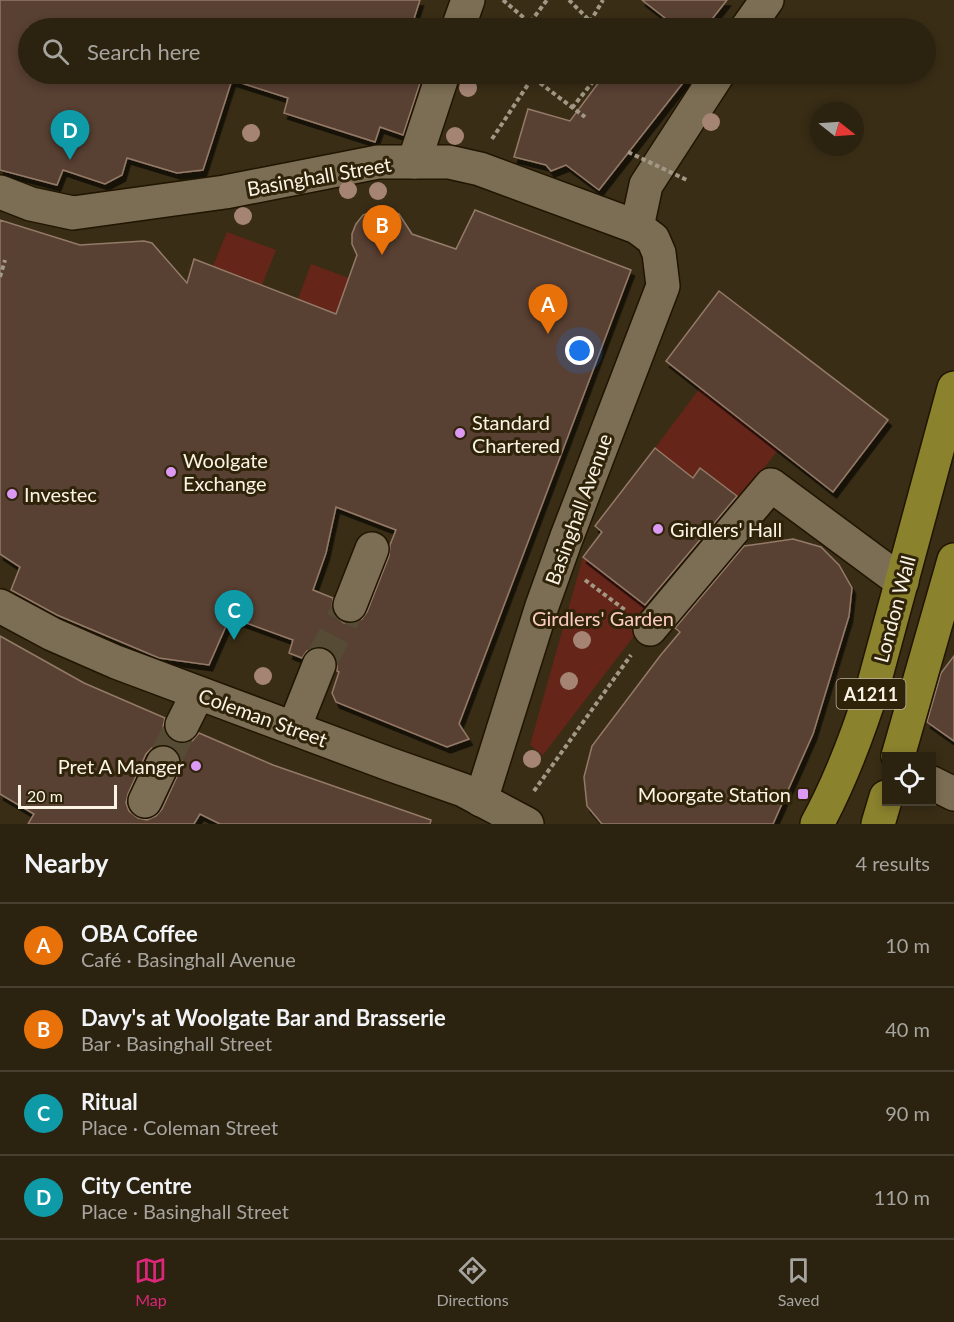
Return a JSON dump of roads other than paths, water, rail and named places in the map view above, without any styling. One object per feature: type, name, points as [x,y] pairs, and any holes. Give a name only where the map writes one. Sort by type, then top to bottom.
[{"type":"main road","name":"London Wall","points":[[817,824],[842,774],[859,732],[954,388]]},
{"type":"main road","name":"A1211","points":[[899,752],[954,560]]},
{"type":"main road","points":[[878,824],[883,806]]},
{"type":"street","points":[[414,162],[440,84]]},
{"type":"street","points":[[637,227],[646,185],[712,84]]},
{"type":"street","name":"Basinghall Street","points":[[0,192],[31,204],[73,213],[225,192],[378,162],[449,162],[468,166],[637,227]]},
{"type":"street","name":"Basinghall Avenue","points":[[481,800],[542,606],[663,286],[659,253],[652,239],[637,227]]},
{"type":"street","points":[[650,629],[771,485],[902,582]]},
{"type":"street","points":[[350,605],[372,549]]},
{"type":"street","name":"Coleman Street","points":[[0,606],[52,634],[116,662],[389,764],[455,786],[481,800],[528,811]]},
{"type":"street","points":[[294,728],[319,665]]},
{"type":"street","points":[[183,725],[198,693]]},
{"type":"street","points":[[146,801],[163,763]]},
{"type":"street","points":[[936,785],[954,794]]},
{"type":"tunnel","points":[[319,665],[350,605]]},
{"type":"tunnel","points":[[163,763],[182,725]]},
{"type":"place","name":"City Centre","points":[[70,160]]},
{"type":"place","name":"Davy's at Woolgate Bar and Brasserie","points":[[382,255]]},
{"type":"place","name":"OBA Coffee","points":[[548,334]]},
{"type":"place","name":"Standard Chartered","points":[[460,433]]},
{"type":"place","name":"Woolgate Exchange","points":[[171,472]]},
{"type":"place","name":"Investec","points":[[12,494]]},
{"type":"place","name":"Girdlers' Hall","points":[[658,529]]},
{"type":"place","name":"Ritual","points":[[234,640]]},
{"type":"place","name":"Pret A Manger","points":[[196,766]]},
{"type":"place","name":"Moorgate Station","points":[[803,794]]},
{"type":"park label","name":"Girdlers' Garden","points":[[603,618]]}]
